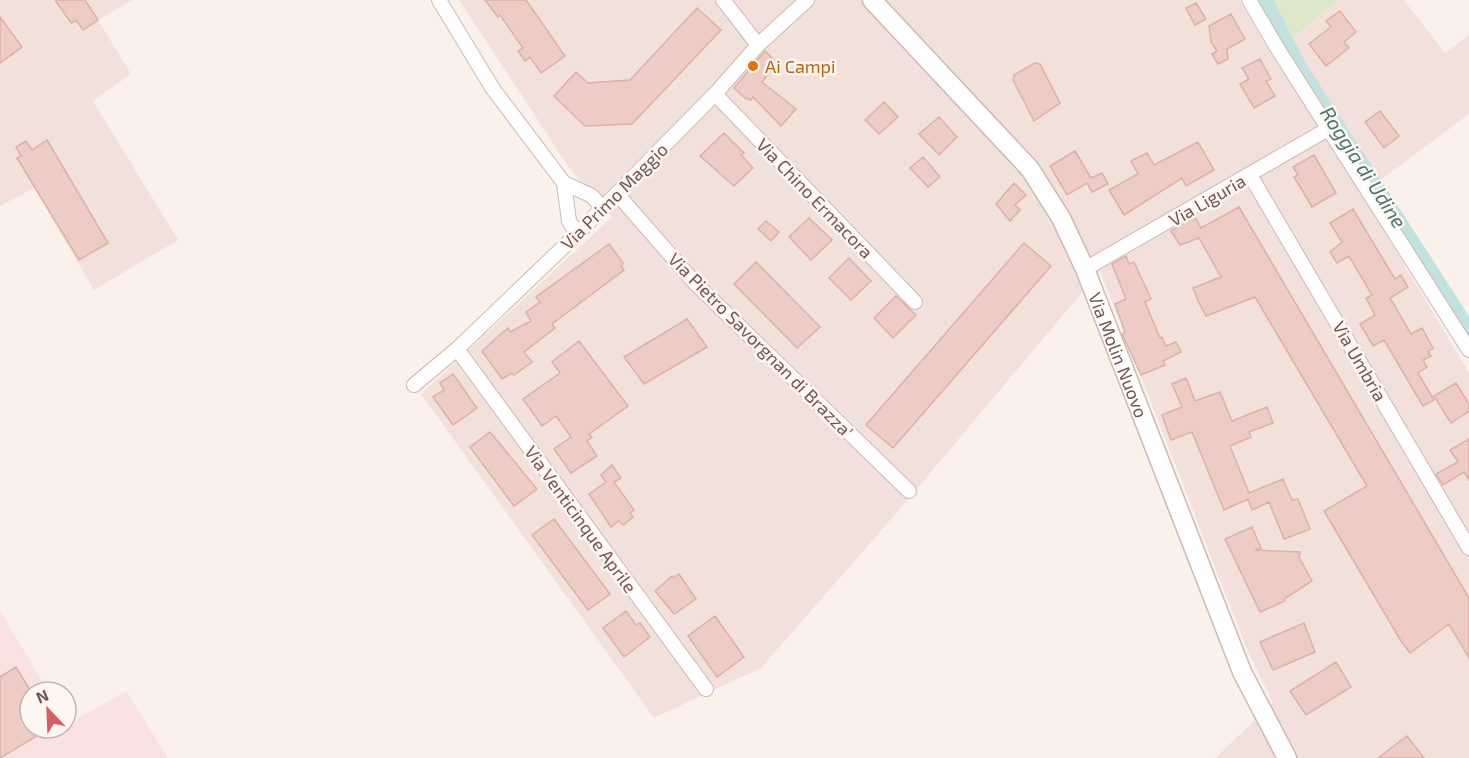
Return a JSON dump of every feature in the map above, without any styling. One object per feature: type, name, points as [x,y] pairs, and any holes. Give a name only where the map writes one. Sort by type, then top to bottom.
[{"type":"main road","name":"Via Molin Nuovo","points":[[872,0],[1030,169],[1060,218],[1085,269],[1242,672],[1287,758]]},
{"type":"street","points":[[439,0],[493,89],[564,183],[592,196],[603,209]]},
{"type":"street","points":[[723,0],[758,45]]},
{"type":"street","name":"Via Primo Maggio","points":[[414,385],[457,349],[618,195],[715,94],[758,45],[807,0]]},
{"type":"street","points":[[1249,0],[1469,350]]},
{"type":"street","name":"Via Chino Ermacora","points":[[715,94],[915,302]]},
{"type":"street","name":"Via Liguria","points":[[1085,269],[1328,129]]},
{"type":"street","name":"Via Umbria","points":[[1250,175],[1469,548]]},
{"type":"street","points":[[564,183],[569,221],[578,234]]},
{"type":"street","name":"Via Pietro Savorgnan di Brazza'","points":[[618,195],[695,283],[909,491]]},
{"type":"street","name":"Via Venticinque Aprile","points":[[457,349],[706,689]]},
{"type":"shaded area","points":[[0,0],[132,0],[98,20],[131,74],[93,101],[178,240],[94,290],[34,188],[0,206]]},
{"type":"shaded area","points":[[459,0],[1239,0],[1272,56],[1339,0],[1404,0],[1445,53],[1469,35],[1469,114],[1362,194],[1469,373],[1469,758],[1215,758],[1273,703],[1246,647],[1100,271],[899,510],[761,668],[654,718],[421,394],[612,217],[568,166]]},
{"type":"shaded area","points":[[0,611],[42,680],[18,680],[18,740],[78,740],[78,718],[126,691],[168,758],[0,758]]},
{"type":"green space","points":[[1272,0],[1339,0],[1293,38]]},
{"type":"building","points":[[55,0],[85,0],[98,20],[83,30],[76,20],[71,23]]},
{"type":"building","points":[[485,0],[526,0],[565,56],[541,73],[530,57],[525,61],[518,51],[523,48],[500,15],[498,17]]},
{"type":"building","points":[[1196,3],[1206,19],[1195,25],[1186,8]]},
{"type":"building","points":[[697,8],[721,30],[632,124],[585,126],[554,96],[576,72],[588,83],[630,80]]},
{"type":"building","points":[[1340,11],[1356,32],[1344,42],[1349,48],[1326,66],[1309,44],[1331,27],[1326,21]]},
{"type":"building","points":[[1231,14],[1245,39],[1227,49],[1228,59],[1218,64],[1212,54],[1217,51],[1211,42],[1209,26]]},
{"type":"building","points":[[0,17],[22,47],[0,63]]},
{"type":"building","points":[[765,51],[777,63],[762,82],[796,109],[781,126],[753,97],[751,100],[745,98],[734,88]]},
{"type":"building","points":[[1260,59],[1271,79],[1266,81],[1275,96],[1254,108],[1240,84],[1249,79],[1242,68]]},
{"type":"building","points":[[1035,63],[1040,64],[1060,103],[1034,121],[1013,80],[1014,75]]},
{"type":"building","points":[[884,102],[898,117],[879,134],[865,120]]},
{"type":"building","points":[[1380,111],[1399,136],[1384,148],[1365,122]]},
{"type":"building","points":[[939,117],[957,137],[939,155],[919,134]]},
{"type":"building","points":[[724,133],[744,153],[741,155],[753,168],[734,186],[700,156]]},
{"type":"building","points":[[47,140],[108,243],[79,260],[17,158],[21,156],[16,147],[26,141],[32,150]]},
{"type":"building","points":[[1198,142],[1214,170],[1186,186],[1182,178],[1124,215],[1109,190],[1138,174],[1131,161],[1147,153],[1154,165]]},
{"type":"building","points":[[1075,151],[1091,178],[1102,173],[1108,184],[1092,192],[1087,183],[1067,195],[1050,166]]},
{"type":"building","points":[[1314,155],[1336,193],[1312,207],[1294,177],[1298,175],[1293,167]]},
{"type":"building","points":[[923,157],[940,177],[928,187],[910,168]]},
{"type":"building","points":[[1014,183],[1026,195],[1015,205],[1020,210],[1010,221],[996,204]]},
{"type":"building","points":[[1239,207],[1469,598],[1469,658],[1449,624],[1410,653],[1401,641],[1324,511],[1367,486],[1255,297],[1206,316],[1199,303],[1193,288],[1221,277],[1199,238],[1180,245],[1171,231],[1195,217],[1201,228]]},
{"type":"building","points":[[1353,209],[1395,279],[1401,275],[1408,287],[1390,298],[1411,334],[1422,328],[1433,348],[1428,352],[1431,356],[1423,360],[1427,367],[1418,373],[1434,400],[1423,406],[1384,340],[1373,346],[1360,324],[1375,315],[1366,298],[1372,295],[1349,256],[1337,263],[1330,252],[1342,242],[1330,223]]},
{"type":"building","points":[[809,218],[832,240],[811,260],[789,237]]},
{"type":"building","points":[[766,221],[779,232],[771,241],[758,229]]},
{"type":"building","points":[[1024,243],[1051,266],[893,448],[866,425]]},
{"type":"building","points":[[609,244],[623,263],[621,266],[624,270],[552,324],[555,328],[524,352],[532,362],[514,375],[512,373],[502,379],[482,351],[508,328],[510,332],[531,321],[526,312],[540,302],[536,297]]},
{"type":"building","points":[[1126,256],[1129,264],[1134,262],[1151,299],[1145,302],[1160,338],[1162,337],[1166,346],[1176,342],[1181,352],[1163,361],[1165,365],[1141,375],[1122,334],[1125,332],[1115,304],[1126,299],[1112,264]]},
{"type":"building","points":[[849,258],[871,281],[851,300],[829,278]]},
{"type":"building","points":[[756,262],[820,327],[797,348],[734,284]]},
{"type":"building","points":[[896,296],[916,315],[893,338],[874,318]]},
{"type":"building","points":[[687,319],[707,347],[644,384],[624,357]]},
{"type":"building","points":[[579,341],[628,406],[589,434],[592,437],[587,441],[597,456],[571,473],[554,449],[571,437],[556,416],[542,426],[523,399],[560,373],[552,362]]},
{"type":"building","points":[[453,374],[477,408],[453,425],[433,397],[444,390],[440,383]]},
{"type":"building","points":[[1186,378],[1195,401],[1220,392],[1232,421],[1267,407],[1273,423],[1249,432],[1251,437],[1230,446],[1249,493],[1283,479],[1292,500],[1298,499],[1310,529],[1284,539],[1269,502],[1252,510],[1248,499],[1224,510],[1192,432],[1171,440],[1162,415],[1182,407],[1172,384]]},
{"type":"building","points":[[1456,383],[1469,404],[1469,411],[1451,423],[1434,396]]},
{"type":"building","points":[[490,432],[537,489],[514,506],[470,447]]},
{"type":"building","points":[[1469,439],[1469,480],[1464,472],[1443,485],[1436,474],[1458,462],[1450,450]]},
{"type":"building","points":[[612,465],[621,478],[614,482],[634,510],[630,513],[633,517],[623,525],[619,521],[611,527],[589,494],[606,482],[601,475]]},
{"type":"building","points":[[554,519],[610,594],[588,610],[532,535]]},
{"type":"building","points":[[1252,527],[1261,548],[1255,550],[1300,552],[1299,557],[1312,581],[1284,599],[1285,601],[1260,612],[1225,539]]},
{"type":"building","points":[[679,574],[696,599],[674,614],[655,591],[672,576],[673,578]]},
{"type":"building","points":[[626,611],[636,625],[640,623],[650,637],[624,657],[603,628]]},
{"type":"building","points":[[715,616],[744,657],[717,677],[688,636]]},
{"type":"building","points":[[1304,623],[1315,652],[1273,670],[1260,642]]},
{"type":"building","points":[[1336,662],[1351,687],[1306,715],[1290,691]]},
{"type":"building","points":[[16,667],[24,680],[18,680],[18,740],[30,740],[0,758],[0,677]]},
{"type":"building","points":[[1407,736],[1424,758],[1378,758]]},
{"type":"waterway","name":"Roggia di Udine","points":[[1264,0],[1300,69],[1469,331]]},
{"type":"place","name":"Ai Campi","points":[[753,66]]}]
